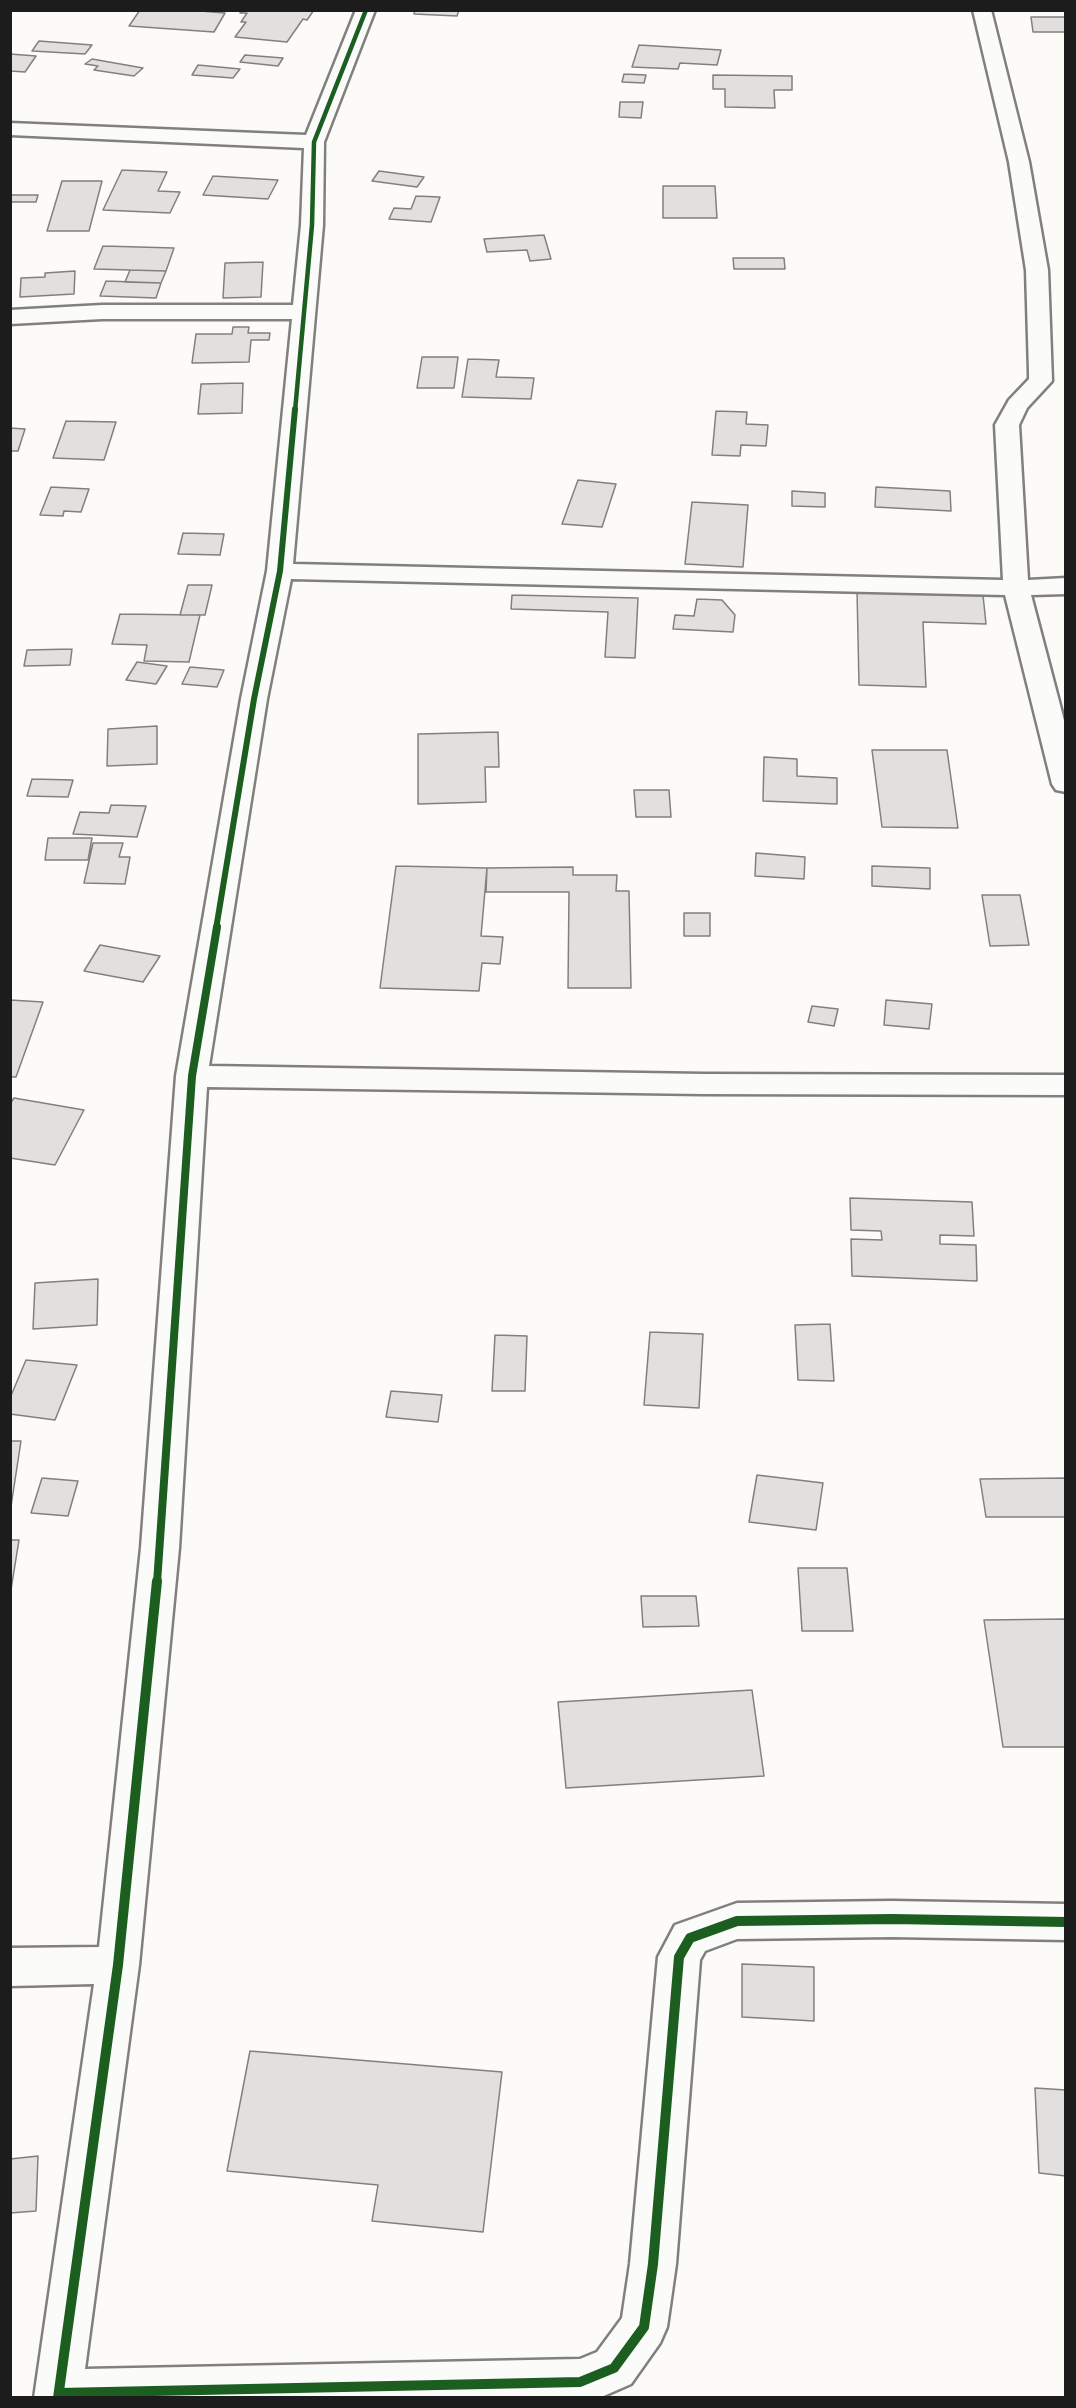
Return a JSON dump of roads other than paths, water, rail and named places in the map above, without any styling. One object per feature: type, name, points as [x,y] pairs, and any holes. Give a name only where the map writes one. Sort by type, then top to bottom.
[{"type":"street","points":[[366,10],[314,142],[312,225],[280,571],[254,699],[192,1076],[160,1548],[118,1965],[59,2395],[580,2382],[614,2368],[644,2327],[652,2264],[680,1957],[690,1938],[737,1921],[892,1919],[1065,1922]]},
{"type":"street","points":[[982,10],[1019,162],[1037,270],[1040,381],[1017,405],[1007,425],[1016,588],[1065,784]]},
{"type":"street","points":[[10,129],[314,142]]},
{"type":"street","points":[[10,316],[102,312],[305,312]]},
{"type":"street","points":[[280,571],[1016,588],[1065,586]]},
{"type":"street","points":[[192,1076],[703,1084],[1065,1085]]},
{"type":"street","points":[[10,1967],[118,1965]]}]
